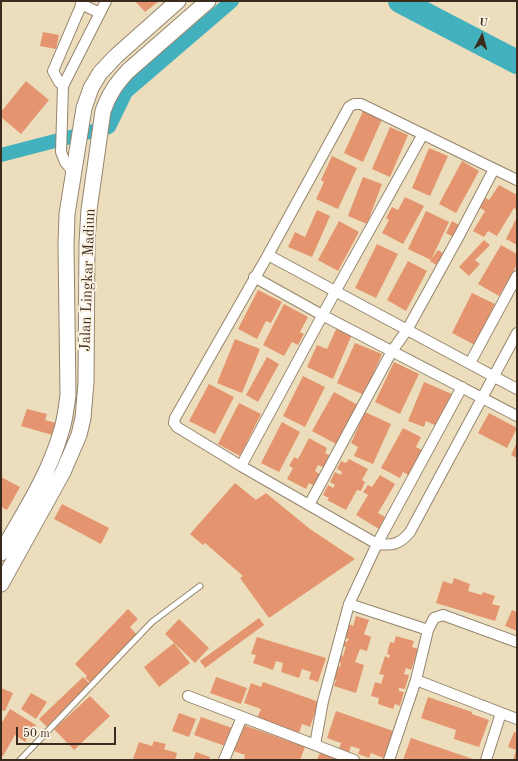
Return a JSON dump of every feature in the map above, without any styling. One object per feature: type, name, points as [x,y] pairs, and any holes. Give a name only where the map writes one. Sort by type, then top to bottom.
[{"type":"main road","name":"Jalan Lingkar Madiun","points":[[1,553],[36,492],[54,453],[62,431],[68,396],[66,323],[67,214],[84,108],[91,88],[100,73],[116,56],[178,1]]},
{"type":"main road","name":"Jalan Lingkar Madiun","points":[[1,584],[63,472],[79,435],[84,418],[86,382],[87,243],[89,210],[103,111],[108,97],[116,84],[128,71],[208,1]]},
{"type":"main road","points":[[66,323],[86,323]]},
{"type":"street","points":[[74,167],[65,162],[61,152],[63,86],[106,1]]},
{"type":"street","points":[[63,86],[53,71],[82,3],[100,13]]},
{"type":"street","points":[[517,180],[361,104],[354,104],[349,107],[268,255],[254,277],[175,418],[174,423],[176,427],[241,466],[377,544],[388,546],[402,541],[410,532],[517,333]]},
{"type":"street","points":[[241,466],[322,315],[423,134]]},
{"type":"street","points":[[309,505],[392,351],[407,330],[494,169]]},
{"type":"street","points":[[268,255],[517,389]]},
{"type":"street","points":[[470,363],[517,276]]},
{"type":"street","points":[[254,277],[322,315],[517,416]]},
{"type":"street","points":[[316,745],[323,701],[349,604],[377,544],[462,387]]},
{"type":"street","points":[[349,604],[428,630]]},
{"type":"street","points":[[389,760],[416,680],[428,630],[434,618],[443,615],[517,642]]},
{"type":"street","points":[[416,680],[517,719]]},
{"type":"street","points":[[188,696],[354,760]]},
{"type":"street","points":[[486,760],[501,713]]},
{"type":"street","points":[[224,760],[242,717]]},
{"type":"lane","points":[[20,760],[152,622],[200,586]]},
{"type":"building","points":[[135,1],[159,1],[145,12]]},
{"type":"building","points":[[43,32],[59,35],[56,49],[40,46]]},
{"type":"building","points":[[26,81],[49,100],[21,134],[1,117],[1,112]]},
{"type":"building","points":[[364,109],[383,117],[363,162],[344,153]]},
{"type":"building","points":[[390,127],[408,135],[390,177],[372,169]]},
{"type":"building","points":[[429,148],[448,156],[430,196],[412,188]]},
{"type":"building","points":[[332,156],[357,168],[338,209],[316,199],[324,182],[321,180]]},
{"type":"building","points":[[462,161],[479,171],[456,213],[439,204]]},
{"type":"building","points":[[363,177],[382,184],[367,224],[348,216]]},
{"type":"building","points":[[499,185],[517,195],[517,210],[514,208],[497,236],[488,231],[484,237],[473,231],[485,211],[479,207],[484,197],[489,200]]},
{"type":"building","points":[[405,197],[424,206],[403,244],[382,233],[389,220],[386,218],[392,207],[398,210]]},
{"type":"building","points":[[317,210],[330,216],[312,257],[288,247],[295,232],[305,237]]},
{"type":"building","points":[[426,211],[449,222],[431,260],[408,249]]},
{"type":"building","points":[[517,217],[517,245],[506,239]]},
{"type":"building","points":[[339,221],[359,232],[338,271],[318,260]]},
{"type":"building","points":[[452,221],[459,225],[453,237],[446,233]]},
{"type":"building","points":[[484,240],[490,245],[475,260],[480,264],[469,276],[459,267]]},
{"type":"building","points":[[377,244],[398,254],[376,298],[355,288]]},
{"type":"building","points":[[501,245],[517,254],[517,265],[499,296],[478,284]]},
{"type":"building","points":[[438,250],[444,254],[436,265],[430,261]]},
{"type":"building","points":[[408,261],[427,271],[406,311],[387,300]]},
{"type":"building","points":[[258,290],[282,302],[271,323],[266,321],[257,339],[238,329]]},
{"type":"building","points":[[472,293],[495,304],[475,345],[452,333]]},
{"type":"building","points":[[284,304],[308,317],[300,332],[304,334],[298,345],[292,342],[284,356],[263,345]]},
{"type":"building","points":[[338,325],[353,332],[333,379],[307,367],[317,345],[327,349]]},
{"type":"building","points":[[235,339],[260,349],[242,393],[217,383]]},
{"type":"building","points":[[355,343],[382,354],[364,395],[337,383]]},
{"type":"building","points":[[267,357],[279,364],[258,402],[246,395]]},
{"type":"building","points":[[394,362],[419,374],[400,414],[375,402]]},
{"type":"building","points":[[303,376],[325,387],[305,427],[283,416]]},
{"type":"building","points":[[424,382],[452,394],[439,427],[426,421],[424,427],[408,421]]},
{"type":"building","points":[[209,384],[234,397],[215,434],[189,421]]},
{"type":"building","points":[[334,392],[358,405],[336,444],[312,431]]},
{"type":"building","points":[[239,403],[261,414],[240,456],[218,444]]},
{"type":"building","points":[[27,409],[47,414],[45,420],[59,424],[56,436],[21,426]]},
{"type":"building","points":[[365,412],[391,424],[373,464],[354,456],[358,447],[351,443]]},
{"type":"building","points":[[489,413],[517,428],[507,448],[478,433]]},
{"type":"building","points":[[282,422],[300,432],[279,472],[261,463]]},
{"type":"building","points":[[403,428],[421,437],[416,447],[424,451],[410,476],[403,472],[400,478],[381,468]]},
{"type":"building","points":[[309,438],[327,448],[325,453],[331,456],[325,468],[318,465],[315,471],[321,475],[315,486],[309,483],[306,489],[287,479],[293,468],[289,466],[294,457],[298,459]]},
{"type":"building","points":[[517,442],[517,458],[511,455]]},
{"type":"building","points":[[349,459],[368,469],[362,480],[365,482],[361,491],[357,490],[346,510],[327,500],[329,498],[323,495],[328,485],[333,488],[335,485],[330,482],[335,472],[341,475],[342,472],[337,469],[341,461],[346,463]]},
{"type":"building","points":[[380,475],[395,484],[378,513],[385,517],[379,529],[356,515],[368,495],[363,492],[368,485],[372,487]]},
{"type":"building","points":[[1,477],[20,487],[7,510],[1,507]]},
{"type":"building","points":[[235,483],[256,500],[266,493],[310,529],[355,559],[269,618],[240,578],[243,576],[205,543],[203,545],[190,534]]},
{"type":"building","points":[[62,504],[109,528],[101,544],[54,519]]},
{"type":"building","points":[[454,578],[470,584],[468,591],[482,595],[483,592],[495,596],[492,604],[500,606],[495,621],[436,603],[443,581],[452,584]]},
{"type":"building","points":[[128,609],[138,619],[130,627],[138,636],[92,684],[85,678],[87,676],[75,664]]},
{"type":"building","points":[[512,610],[517,612],[517,631],[505,626]]},
{"type":"building","points":[[356,616],[369,620],[364,634],[371,637],[367,651],[360,649],[355,662],[364,665],[356,693],[334,686],[336,680],[332,679],[334,665],[340,667],[341,663],[336,661],[338,654],[343,656],[346,647],[341,646],[343,641],[347,642],[349,639],[345,638],[349,624],[353,626]]},
{"type":"building","points":[[259,618],[264,625],[205,668],[200,661]]},
{"type":"building","points":[[179,619],[209,648],[195,663],[165,634]]},
{"type":"building","points":[[396,636],[414,641],[412,647],[418,649],[411,670],[406,668],[404,674],[409,675],[405,689],[399,688],[399,691],[404,692],[400,706],[395,704],[393,709],[378,704],[379,698],[371,696],[375,682],[381,684],[384,675],[379,674],[385,656],[389,658],[390,655],[387,654],[390,642],[394,643]]},
{"type":"building","points":[[257,637],[326,658],[318,682],[309,679],[311,672],[302,669],[299,678],[281,672],[283,663],[276,661],[273,670],[253,663],[256,655],[251,654]]},
{"type":"building","points":[[174,643],[190,663],[159,687],[144,667]]},
{"type":"building","points":[[83,677],[91,685],[47,727],[39,719]]},
{"type":"building","points":[[216,677],[247,688],[241,704],[210,693]]},
{"type":"building","points":[[263,682],[319,702],[310,727],[302,724],[299,733],[257,718],[261,709],[244,703],[251,683],[261,687]]},
{"type":"building","points":[[1,688],[13,693],[5,711],[1,710]]},
{"type":"building","points":[[31,693],[47,702],[36,719],[21,709]]},
{"type":"building","points":[[90,696],[110,716],[74,750],[54,729]]},
{"type":"building","points":[[428,697],[472,712],[472,714],[489,720],[479,747],[454,739],[456,730],[421,718]]},
{"type":"building","points":[[10,709],[36,725],[25,742],[15,735],[3,756],[1,755],[1,724]]},
{"type":"building","points":[[336,711],[396,732],[386,759],[371,753],[369,758],[358,754],[360,749],[351,746],[349,753],[339,749],[341,743],[327,738]]},
{"type":"building","points":[[179,713],[196,719],[189,737],[172,731]]},
{"type":"building","points":[[201,717],[232,728],[225,746],[194,735]]},
{"type":"building","points":[[244,725],[305,747],[300,760],[244,760],[245,755],[234,751]]},
{"type":"building","points":[[514,732],[517,733],[517,760],[513,760],[516,750],[508,747]]},
{"type":"building","points":[[411,738],[473,759],[403,760]]},
{"type":"building","points":[[154,741],[166,744],[164,749],[177,753],[175,760],[133,759],[139,742],[152,746]]},
{"type":"building","points":[[196,752],[210,757],[209,760],[193,760]]},
{"type":"building","points":[[320,753],[339,760],[317,760]]},
{"type":"waterway","points":[[1,155],[109,127],[126,92],[232,1]]},
{"type":"waterway","points":[[400,1],[517,62]]}]
